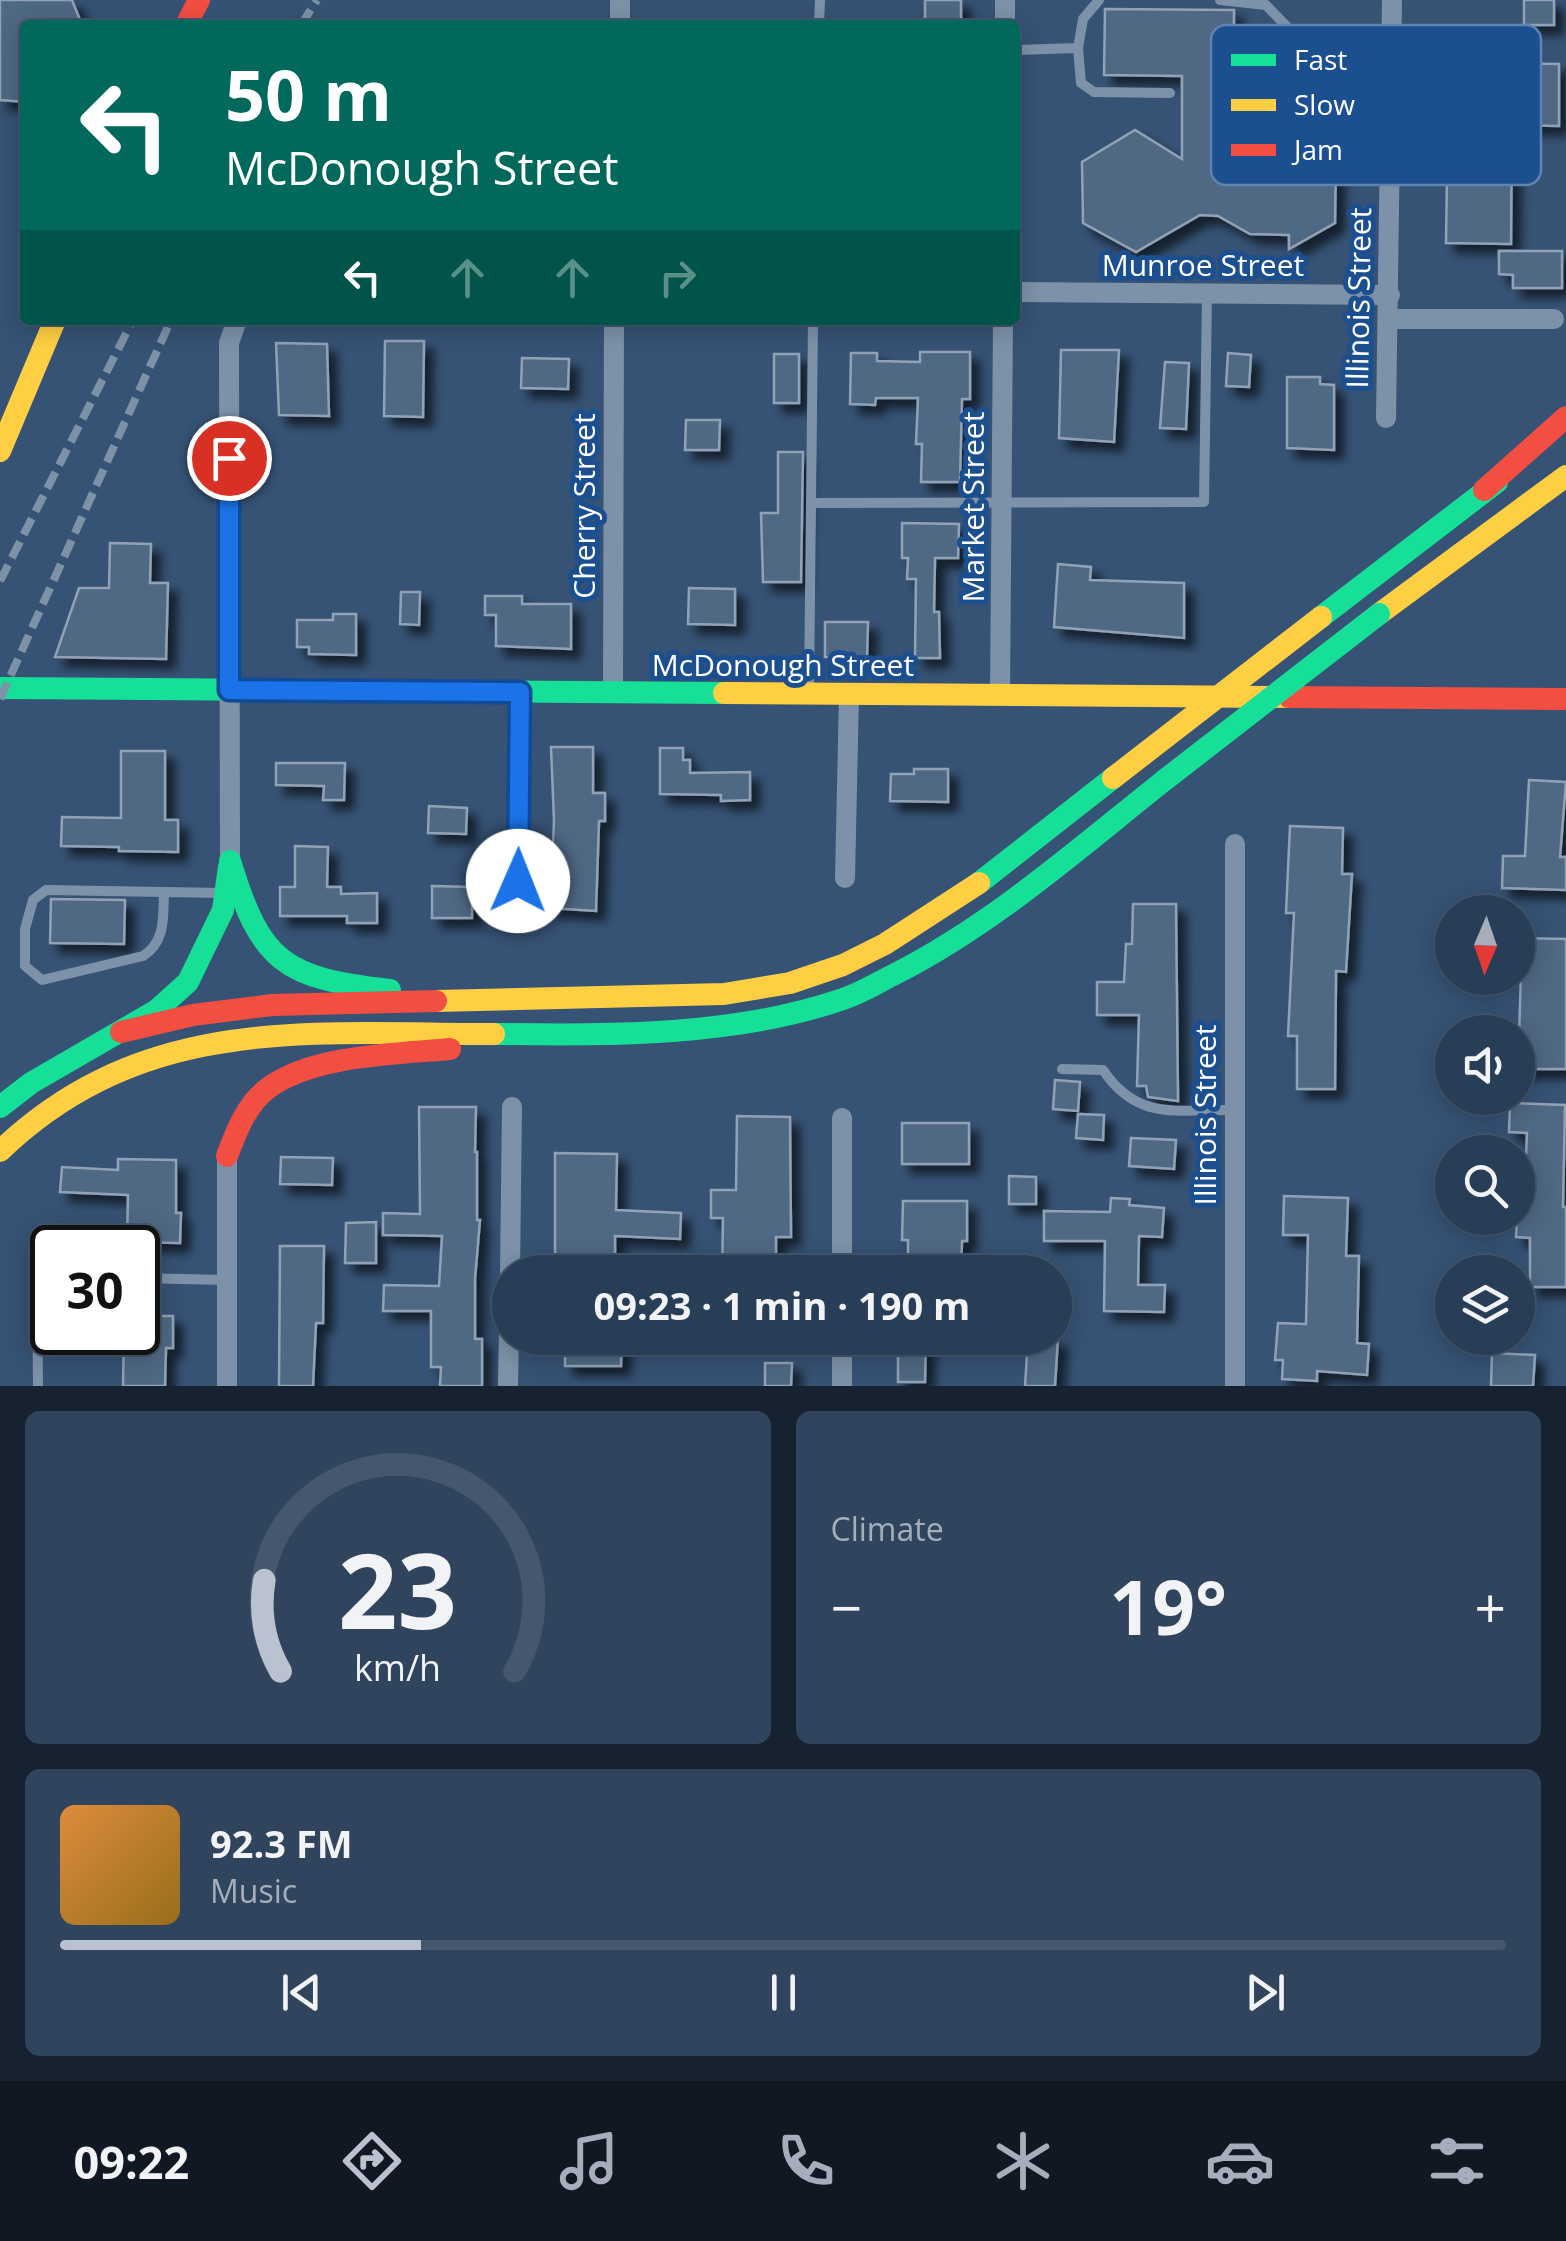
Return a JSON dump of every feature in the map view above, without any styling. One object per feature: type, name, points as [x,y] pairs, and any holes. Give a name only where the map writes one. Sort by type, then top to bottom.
[{"type":"main road","points":[[0,451],[52,325]]},
{"type":"main road","points":[[121,1032],[193,1016],[272,1005],[724,994],[798,982],[874,950],[974,886],[1484,490],[1566,417]]},
{"type":"main road","points":[[1484,490],[1566,438]]},
{"type":"main road","points":[[227,1156],[239,1125],[269,1087],[319,1065],[759,1019],[839,1001],[922,962],[1010,900],[1379,614],[1566,476]]},
{"type":"main road","name":"McDonough Street","points":[[0,688],[1566,699]]},
{"type":"main road","points":[[230,860],[251,924],[268,951],[307,973],[372,988],[534,1000]]},
{"type":"main road","points":[[0,1107],[31,1083],[157,1010],[188,982],[223,910],[230,860]]},
{"type":"main road","points":[[0,1151],[78,1090],[150,1061],[218,1040],[290,1034],[670,1029]]},
{"type":"street","name":"Illinois Street","points":[[1386,418],[1391,185]]},
{"type":"street","name":"Munroe Street","points":[[1020,292],[1390,295]]},
{"type":"street","points":[[1389,318],[1554,319]]},
{"type":"street","points":[[230,860],[229,343],[236,325]]},
{"type":"street","name":"Cherry Street","points":[[613,692],[614,325]]},
{"type":"street","name":"Market Street","points":[[1000,695],[1003,325]]},
{"type":"street","points":[[518,919],[520,692]]},
{"type":"street","points":[[845,878],[848,694]]},
{"type":"street","name":"Illinois Street","points":[[1234,1386],[1235,844]]},
{"type":"street","points":[[510,1255],[512,1107]]},
{"type":"street","points":[[842,1118],[842,1255]]},
{"type":"street","points":[[227,1156],[227,1386]]},
{"type":"street","points":[[508,1386],[509,1355]]},
{"type":"street","points":[[842,1355],[842,1386]]},
{"type":"lane","points":[[1099,0],[1083,19],[1078,48],[1081,84],[1094,92],[1170,94]]},
{"type":"lane","points":[[1220,0],[1266,6],[1286,25]]},
{"type":"lane","points":[[1020,50],[1078,48]]},
{"type":"lane","points":[[811,503],[1204,502],[1207,294]]},
{"type":"lane","points":[[809,694],[813,325]]},
{"type":"lane","points":[[164,892],[162,934],[156,948],[143,956],[42,980],[25,966],[25,929],[33,900],[46,890],[225,893]]},
{"type":"lane","points":[[1062,1069],[1103,1070],[1118,1092],[1150,1109],[1233,1110]]},
{"type":"lane","points":[[160,1278],[227,1280]]},
{"type":"lane","points":[[38,1355],[38,1386]]},
{"type":"building","points":[[0,0],[72,0],[80,20],[20,20],[20,102],[0,100]]},
{"type":"building","points":[[925,0],[961,0],[961,20],[925,20]]},
{"type":"building","points":[[1524,0],[1554,0],[1554,25],[1524,25]]},
{"type":"building","points":[[1105,9],[1234,10],[1234,25],[1211,25],[1211,185],[1336,185],[1335,223],[1289,249],[1289,235],[1250,234],[1218,216],[1200,215],[1136,252],[1083,223],[1082,162],[1135,130],[1182,159],[1182,76],[1104,75]]},
{"type":"building","points":[[1541,64],[1559,64],[1559,126],[1541,126]]},
{"type":"building","points":[[1447,185],[1511,185],[1511,244],[1446,243]]},
{"type":"building","points":[[1499,251],[1562,251],[1562,288],[1513,288],[1513,275],[1499,274]]},
{"type":"building","points":[[385,341],[424,341],[423,417],[384,416]]},
{"type":"building","points":[[276,343],[327,344],[329,416],[279,415]]},
{"type":"building","points":[[1061,350],[1119,350],[1114,442],[1059,438]]},
{"type":"building","points":[[920,352],[970,352],[970,399],[962,399],[960,482],[921,482],[922,444],[916,444],[918,398],[876,398],[875,405],[850,404],[851,353],[877,353],[877,361],[920,362]]},
{"type":"building","points":[[1228,353],[1251,355],[1249,387],[1226,386]]},
{"type":"building","points":[[774,354],[799,354],[799,403],[774,403]]},
{"type":"building","points":[[522,358],[569,359],[568,389],[521,388]]},
{"type":"building","points":[[1165,362],[1189,363],[1186,429],[1160,428]]},
{"type":"building","points":[[1287,377],[1320,377],[1320,384],[1334,385],[1334,450],[1287,448]]},
{"type":"building","points":[[686,420],[720,420],[719,450],[685,450]]},
{"type":"building","points":[[778,452],[803,452],[801,582],[763,582],[761,513],[778,513]]},
{"type":"building","points":[[902,523],[959,524],[958,558],[935,558],[934,612],[939,612],[940,658],[915,658],[916,579],[907,579],[908,558],[902,558]]},
{"type":"building","points":[[110,543],[151,544],[150,583],[168,583],[166,659],[55,657],[79,588],[109,588]]},
{"type":"building","points":[[1058,564],[1091,567],[1090,580],[1184,583],[1184,638],[1054,627]]},
{"type":"building","points":[[689,588],[735,589],[735,625],[688,624]]},
{"type":"building","points":[[401,592],[420,592],[419,625],[400,624]]},
{"type":"building","points":[[485,596],[522,596],[522,604],[571,604],[571,649],[496,646],[496,615],[485,615]]},
{"type":"building","points":[[333,614],[356,614],[356,655],[309,654],[309,647],[297,647],[297,620],[333,620]]},
{"type":"building","points":[[825,622],[868,622],[867,658],[825,657]]},
{"type":"building","points":[[551,747],[593,747],[593,793],[605,793],[605,821],[599,821],[596,911],[550,908],[554,821]]},
{"type":"building","points":[[660,748],[683,748],[683,760],[690,760],[690,773],[750,772],[750,800],[721,801],[721,795],[660,794]]},
{"type":"building","points":[[121,751],[165,751],[165,820],[178,820],[178,852],[61,846],[62,817],[121,818]]},
{"type":"building","points":[[276,763],[345,763],[344,800],[323,800],[324,786],[276,785]]},
{"type":"building","points":[[914,769],[948,769],[948,802],[890,801],[891,774],[914,774]]},
{"type":"building","points":[[1529,780],[1566,782],[1560,857],[1566,857],[1566,890],[1502,888],[1503,856],[1525,856]]},
{"type":"building","points":[[429,806],[467,808],[466,834],[428,833]]},
{"type":"building","points":[[1290,826],[1343,828],[1342,874],[1352,874],[1346,972],[1336,971],[1335,1089],[1297,1089],[1297,1036],[1288,1036],[1294,913],[1286,913]]},
{"type":"building","points":[[295,846],[328,847],[327,887],[341,887],[341,894],[377,893],[377,923],[347,923],[347,916],[280,916],[280,887],[295,887]]},
{"type":"building","points":[[432,886],[472,887],[472,918],[432,918]]},
{"type":"building","points":[[51,899],[125,900],[124,944],[50,943]]},
{"type":"building","points":[[1133,904],[1176,904],[1178,1101],[1148,1097],[1146,1086],[1137,1086],[1139,1015],[1097,1015],[1097,982],[1124,982],[1126,944],[1132,944]]},
{"type":"building","points":[[1535,938],[1566,939],[1566,1069],[1535,1069],[1535,1015],[1520,1015],[1520,995],[1535,995]]},
{"type":"building","points":[[1055,1080],[1080,1082],[1078,1111],[1053,1109]]},
{"type":"building","points":[[1535,1104],[1565,1105],[1566,1287],[1535,1287],[1535,1255],[1530,1255],[1530,1238],[1516,1237],[1535,1235],[1535,1135],[1509,1132],[1510,1115],[1535,1115]]},
{"type":"building","points":[[419,1107],[476,1107],[480,1220],[475,1339],[482,1339],[482,1386],[440,1386],[441,1367],[431,1367],[431,1311],[383,1311],[384,1285],[439,1286],[442,1236],[383,1235],[383,1213],[420,1214]]},
{"type":"building","points":[[1078,1114],[1104,1115],[1103,1140],[1076,1138]]},
{"type":"building","points":[[737,1116],[790,1117],[791,1237],[776,1237],[776,1255],[722,1255],[723,1218],[711,1218],[711,1190],[736,1190]]},
{"type":"building","points":[[902,1123],[969,1123],[969,1164],[902,1164]]},
{"type":"building","points":[[1131,1138],[1176,1140],[1174,1169],[1129,1166]]},
{"type":"building","points":[[555,1153],[617,1154],[616,1210],[681,1213],[680,1239],[615,1236],[615,1255],[555,1255]]},
{"type":"building","points":[[281,1157],[333,1158],[332,1185],[280,1184]]},
{"type":"building","points":[[118,1159],[176,1160],[180,1243],[160,1243],[160,1225],[127,1225],[128,1195],[60,1192],[62,1167],[118,1170]]},
{"type":"building","points":[[1009,1176],[1036,1177],[1036,1204],[1009,1204]]},
{"type":"building","points":[[1284,1196],[1348,1198],[1346,1256],[1359,1256],[1357,1343],[1369,1344],[1367,1375],[1317,1371],[1317,1381],[1282,1379],[1283,1360],[1275,1360],[1278,1323],[1306,1324],[1308,1235],[1283,1235]]},
{"type":"building","points":[[1111,1198],[1130,1199],[1129,1205],[1164,1208],[1162,1237],[1139,1236],[1138,1285],[1165,1285],[1164,1312],[1104,1311],[1105,1241],[1044,1241],[1044,1211],[1110,1212]]},
{"type":"building","points":[[903,1201],[967,1201],[967,1241],[962,1241],[962,1255],[908,1255],[908,1240],[902,1240]]},
{"type":"building","points":[[376,1222],[376,1263],[345,1263],[346,1223]]},
{"type":"building","points":[[280,1246],[324,1246],[323,1323],[316,1323],[313,1386],[279,1386]]},
{"type":"building","points":[[160,1316],[173,1316],[173,1348],[166,1348],[165,1386],[123,1386],[124,1355],[160,1355]]},
{"type":"building","points":[[565,1355],[621,1355],[621,1366],[565,1366]]},
{"type":"building","points":[[898,1355],[926,1355],[925,1382],[898,1382]]},
{"type":"building","points":[[1027,1355],[1057,1355],[1055,1386],[1025,1386]]},
{"type":"building","points":[[1492,1355],[1535,1355],[1533,1386],[1491,1386]]},
{"type":"building","points":[[765,1363],[792,1363],[791,1386],[765,1386]]},
{"type":"railway","points":[[304,20],[317,0]]},
{"type":"railway","points":[[0,581],[130,325]]},
{"type":"railway","points":[[0,699],[169,325]]},
{"type":"traffic: fast","points":[[1321,617],[1497,482]]},
{"type":"traffic: fast","points":[[1166,779],[1379,614]]},
{"type":"traffic: fast","points":[[0,688],[724,693]]},
{"type":"traffic: fast","points":[[979,883],[1113,778]]},
{"type":"traffic: fast","points":[[494,1034],[625,1033],[713,1027],[799,1012],[847,998],[967,932],[1166,779]]},
{"type":"traffic: fast","points":[[230,861],[253,922],[282,959],[325,979],[390,990]]},
{"type":"traffic: fast","points":[[0,1107],[31,1083],[157,1010],[188,982],[223,910],[229,867]]},
{"type":"traffic: slow","points":[[0,451],[53,325]]},
{"type":"traffic: slow","points":[[1379,614],[1566,476]]},
{"type":"traffic: slow","points":[[1113,778],[1321,617]]},
{"type":"traffic: slow","points":[[724,693],[1289,697]]},
{"type":"traffic: slow","points":[[436,1001],[724,994],[790,983],[843,965],[885,944],[979,883]]},
{"type":"traffic: slow","points":[[0,1151],[55,1106],[112,1074],[171,1053],[232,1041],[295,1035],[494,1034]]},
{"type":"traffic: jam","points":[[189,20],[199,0]]},
{"type":"traffic: jam","points":[[1484,490],[1566,417]]},
{"type":"traffic: jam","points":[[1289,697],[1566,699]]},
{"type":"traffic: jam","points":[[121,1032],[193,1015],[272,1005],[436,1001]]},
{"type":"traffic: jam","points":[[227,1156],[247,1111],[267,1089],[285,1078],[355,1058],[450,1049]]},
{"type":"route","points":[[229,458],[229,690],[520,692],[518,881]]}]
